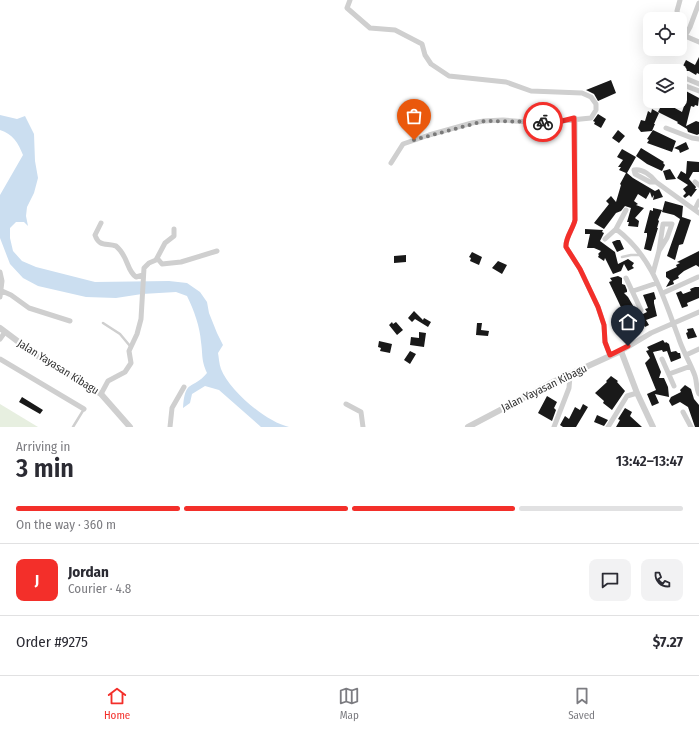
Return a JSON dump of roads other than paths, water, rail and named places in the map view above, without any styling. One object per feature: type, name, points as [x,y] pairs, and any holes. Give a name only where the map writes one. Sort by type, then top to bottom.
[{"type":"street","points":[[350,0],[347,8],[370,28],[395,30],[422,44],[431,64],[449,76],[506,82],[531,91],[582,93],[591,97],[596,104],[593,115],[587,118],[574,118],[558,122],[541,123],[503,120],[484,121],[429,135],[403,144],[391,163]]},
{"type":"street","points":[[677,12],[680,0]]},
{"type":"street","points":[[687,32],[690,28],[699,3]]},
{"type":"street","points":[[687,37],[699,42]]},
{"type":"street","points":[[699,84],[685,78],[683,81],[685,86],[699,91]]},
{"type":"street","points":[[574,118],[575,220],[566,244],[570,255],[580,269],[598,307],[604,325],[605,342],[610,355]]},
{"type":"street","points":[[666,128],[692,138],[699,139]]},
{"type":"street","points":[[656,182],[697,211],[699,201]]},
{"type":"street","points":[[605,239],[616,229],[626,210]]},
{"type":"street","points":[[101,223],[95,235],[98,241],[102,245],[116,246],[125,256],[133,275],[143,278]]},
{"type":"street","points":[[653,273],[659,251],[663,224],[672,224],[667,238],[659,251]]},
{"type":"street","points":[[102,394],[108,381],[125,372],[129,366],[131,361],[129,351],[140,327],[143,278],[146,265],[157,258],[165,244],[174,236],[174,229]]},
{"type":"street","points":[[616,229],[631,241],[642,254],[653,273],[696,378],[696,389],[699,394]]},
{"type":"street","points":[[157,258],[162,264],[176,263],[217,251]]},
{"type":"street","points":[[0,272],[2,281],[1,294],[11,295],[29,308],[70,321]]},
{"type":"street","points":[[662,293],[698,277]]},
{"type":"street","points":[[626,278],[641,310]]},
{"type":"street","points":[[633,291],[657,283]]},
{"type":"street","points":[[652,427],[621,351],[635,342],[699,312]]},
{"type":"street","points":[[0,339],[2,330]]},
{"type":"street","name":"Jalan Yayasan Kibagu","points":[[2,330],[36,356],[102,394],[130,427]]},
{"type":"street","points":[[686,355],[699,349]]},
{"type":"street","name":"Jalan Yayasan Kibagu","points":[[468,427],[555,381],[570,376],[610,355],[621,351]]},
{"type":"street","points":[[0,359],[84,409]]},
{"type":"street","points":[[662,359],[674,386]]},
{"type":"street","points":[[669,374],[691,366]]},
{"type":"street","points":[[554,427],[569,388],[570,376]]},
{"type":"street","points":[[170,427],[172,408],[184,386]]},
{"type":"street","points":[[608,427],[628,396],[637,393]]},
{"type":"street","points":[[346,404],[361,412],[363,427]]},
{"type":"street","points":[[683,412],[691,427]]},
{"type":"lane","points":[[622,257],[642,254]]},
{"type":"lane","points":[[103,323],[120,334],[131,346]]},
{"type":"lane","points":[[73,427],[84,409]]},
{"type":"water","points":[[0,115],[17,119],[25,116],[34,134],[35,161],[38,178],[34,193],[27,207],[26,216],[28,226],[24,222],[16,222],[10,228],[10,238],[13,251],[22,261],[36,267],[95,282],[169,281],[187,283],[200,292],[207,302],[209,313],[223,345],[218,353],[220,367],[225,377],[240,395],[259,412],[280,424],[289,427],[261,427],[219,390],[205,386],[192,394],[190,403],[183,408],[185,392],[190,386],[207,373],[203,361],[198,325],[187,296],[176,292],[142,294],[116,298],[86,297],[38,286],[23,278],[10,264],[0,238],[0,195],[23,155],[12,137],[0,130]]}]
